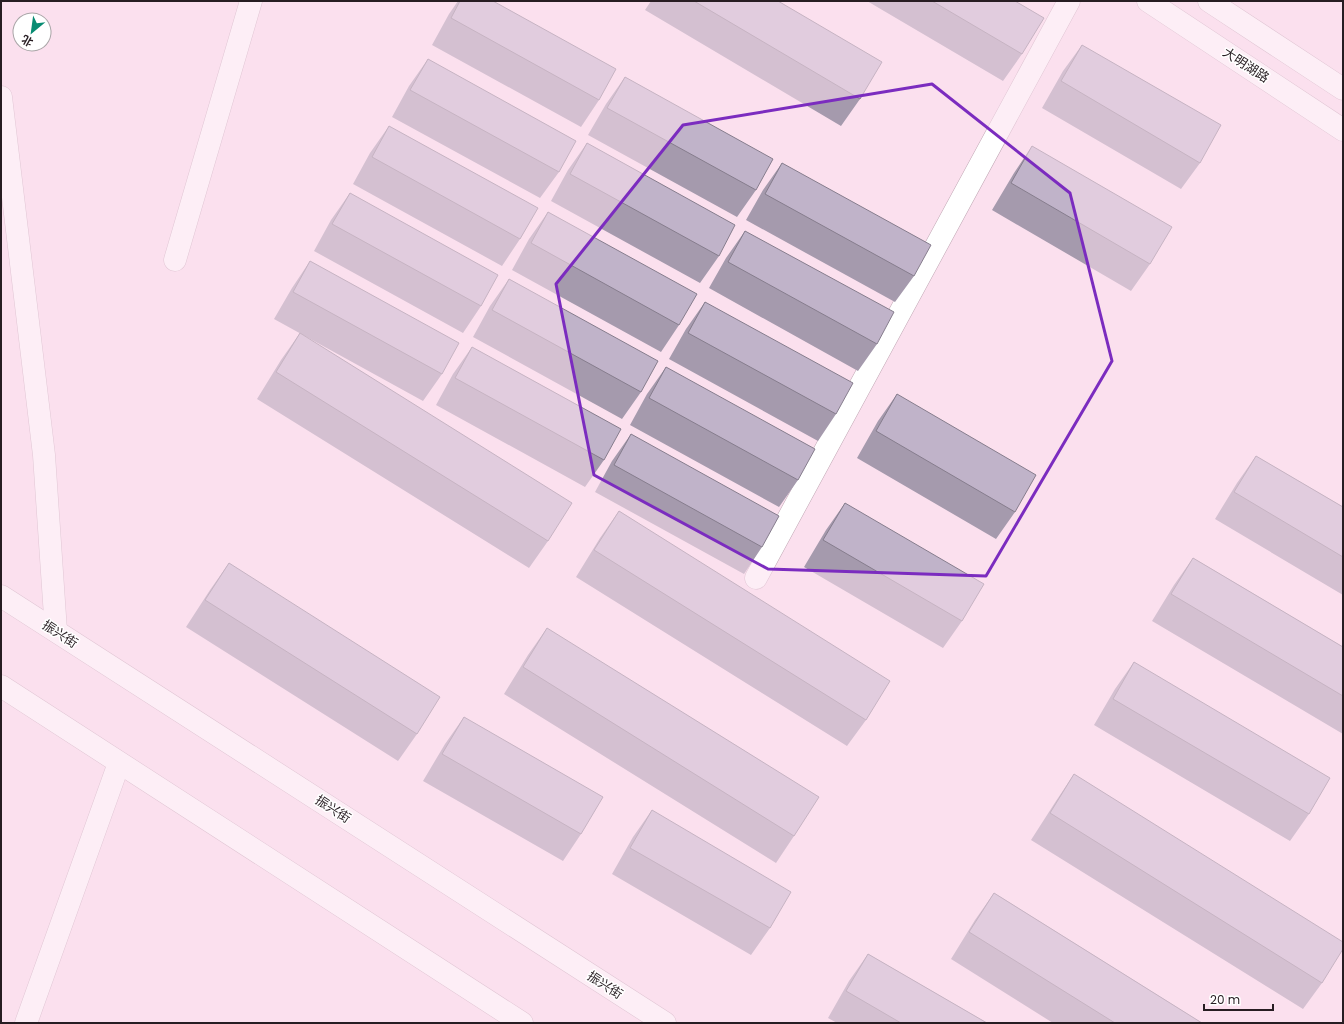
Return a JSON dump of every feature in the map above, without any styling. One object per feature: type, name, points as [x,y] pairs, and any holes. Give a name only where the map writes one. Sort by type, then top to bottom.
[{"type":"main road","points":[[175,260],[251,1]]},
{"type":"main road","points":[[756,578],[1069,1]]},
{"type":"main road","name":"大明湖路","points":[[1148,1],[1343,130]]},
{"type":"main road","points":[[1215,3],[1343,89]]},
{"type":"main road","points":[[1,97],[44,455],[56,631]]},
{"type":"main road","name":"振兴街","points":[[1,596],[665,1023]]},
{"type":"main road","points":[[1,686],[522,1023]]},
{"type":"main road","points":[[26,1023],[119,763]]},
{"type":"highlighted area","points":[[932,84],[1070,193],[1112,361],[986,576],[768,569],[594,475],[556,284],[683,125]]},
{"type":"building","points":[[460,1],[493,1],[616,69],[599,100],[451,18]]},
{"type":"building","points":[[694,1],[778,1],[882,62],[860,99]]},
{"type":"building","points":[[932,1],[1015,1],[1044,18],[1022,54]]},
{"type":"building","points":[[1082,45],[1221,125],[1200,163],[1061,81]]},
{"type":"building","points":[[428,59],[576,141],[559,172],[410,90]]},
{"type":"building","points":[[625,77],[773,159],[756,190],[607,108]]},
{"type":"building","points":[[389,126],[538,208],[520,239],[372,157]]},
{"type":"building","points":[[587,143],[735,225],[719,256],[570,174]]},
{"type":"building","points":[[1032,146],[1172,227],[1150,264],[1011,183]]},
{"type":"building","points":[[782,163],[931,245],[914,276],[765,194]]},
{"type":"building","points":[[350,193],[498,275],[481,306],[332,224]]},
{"type":"building","points":[[548,212],[697,294],[679,325],[531,243]]},
{"type":"building","points":[[745,231],[894,312],[877,344],[728,262]]},
{"type":"building","points":[[310,261],[459,343],[442,374],[293,292]]},
{"type":"building","points":[[509,279],[658,361],[641,392],[492,310]]},
{"type":"building","points":[[705,302],[853,383],[836,414],[688,333]]},
{"type":"building","points":[[300,333],[572,503],[548,541],[276,372]]},
{"type":"building","points":[[472,347],[621,429],[604,460],[455,378]]},
{"type":"building","points":[[666,367],[815,449],[798,480],[649,398]]},
{"type":"building","points":[[897,394],[1036,475],[1015,512],[876,431]]},
{"type":"building","points":[[631,434],[779,516],[762,547],[614,465]]},
{"type":"building","points":[[1256,456],[1343,507],[1343,557],[1234,492]]},
{"type":"building","points":[[845,503],[984,584],[962,621],[823,540]]},
{"type":"building","points":[[619,511],[890,681],[866,720],[594,550]]},
{"type":"building","points":[[1193,558],[1343,647],[1343,696],[1171,594]]},
{"type":"building","points":[[229,563],[440,697],[417,734],[205,600]]},
{"type":"building","points":[[547,628],[819,797],[794,836],[523,667]]},
{"type":"building","points":[[1134,662],[1330,778],[1309,814],[1113,699]]},
{"type":"building","points":[[464,717],[603,797],[581,834],[442,754]]},
{"type":"building","points":[[1074,774],[1343,942],[1343,949],[1322,983],[1050,813]]},
{"type":"building","points":[[652,810],[791,892],[770,928],[630,848]]},
{"type":"building","points":[[994,893],[1202,1023],[1115,1023],[969,932]]},
{"type":"building","points":[[868,954],[987,1023],[901,1023],[846,991]]}]
